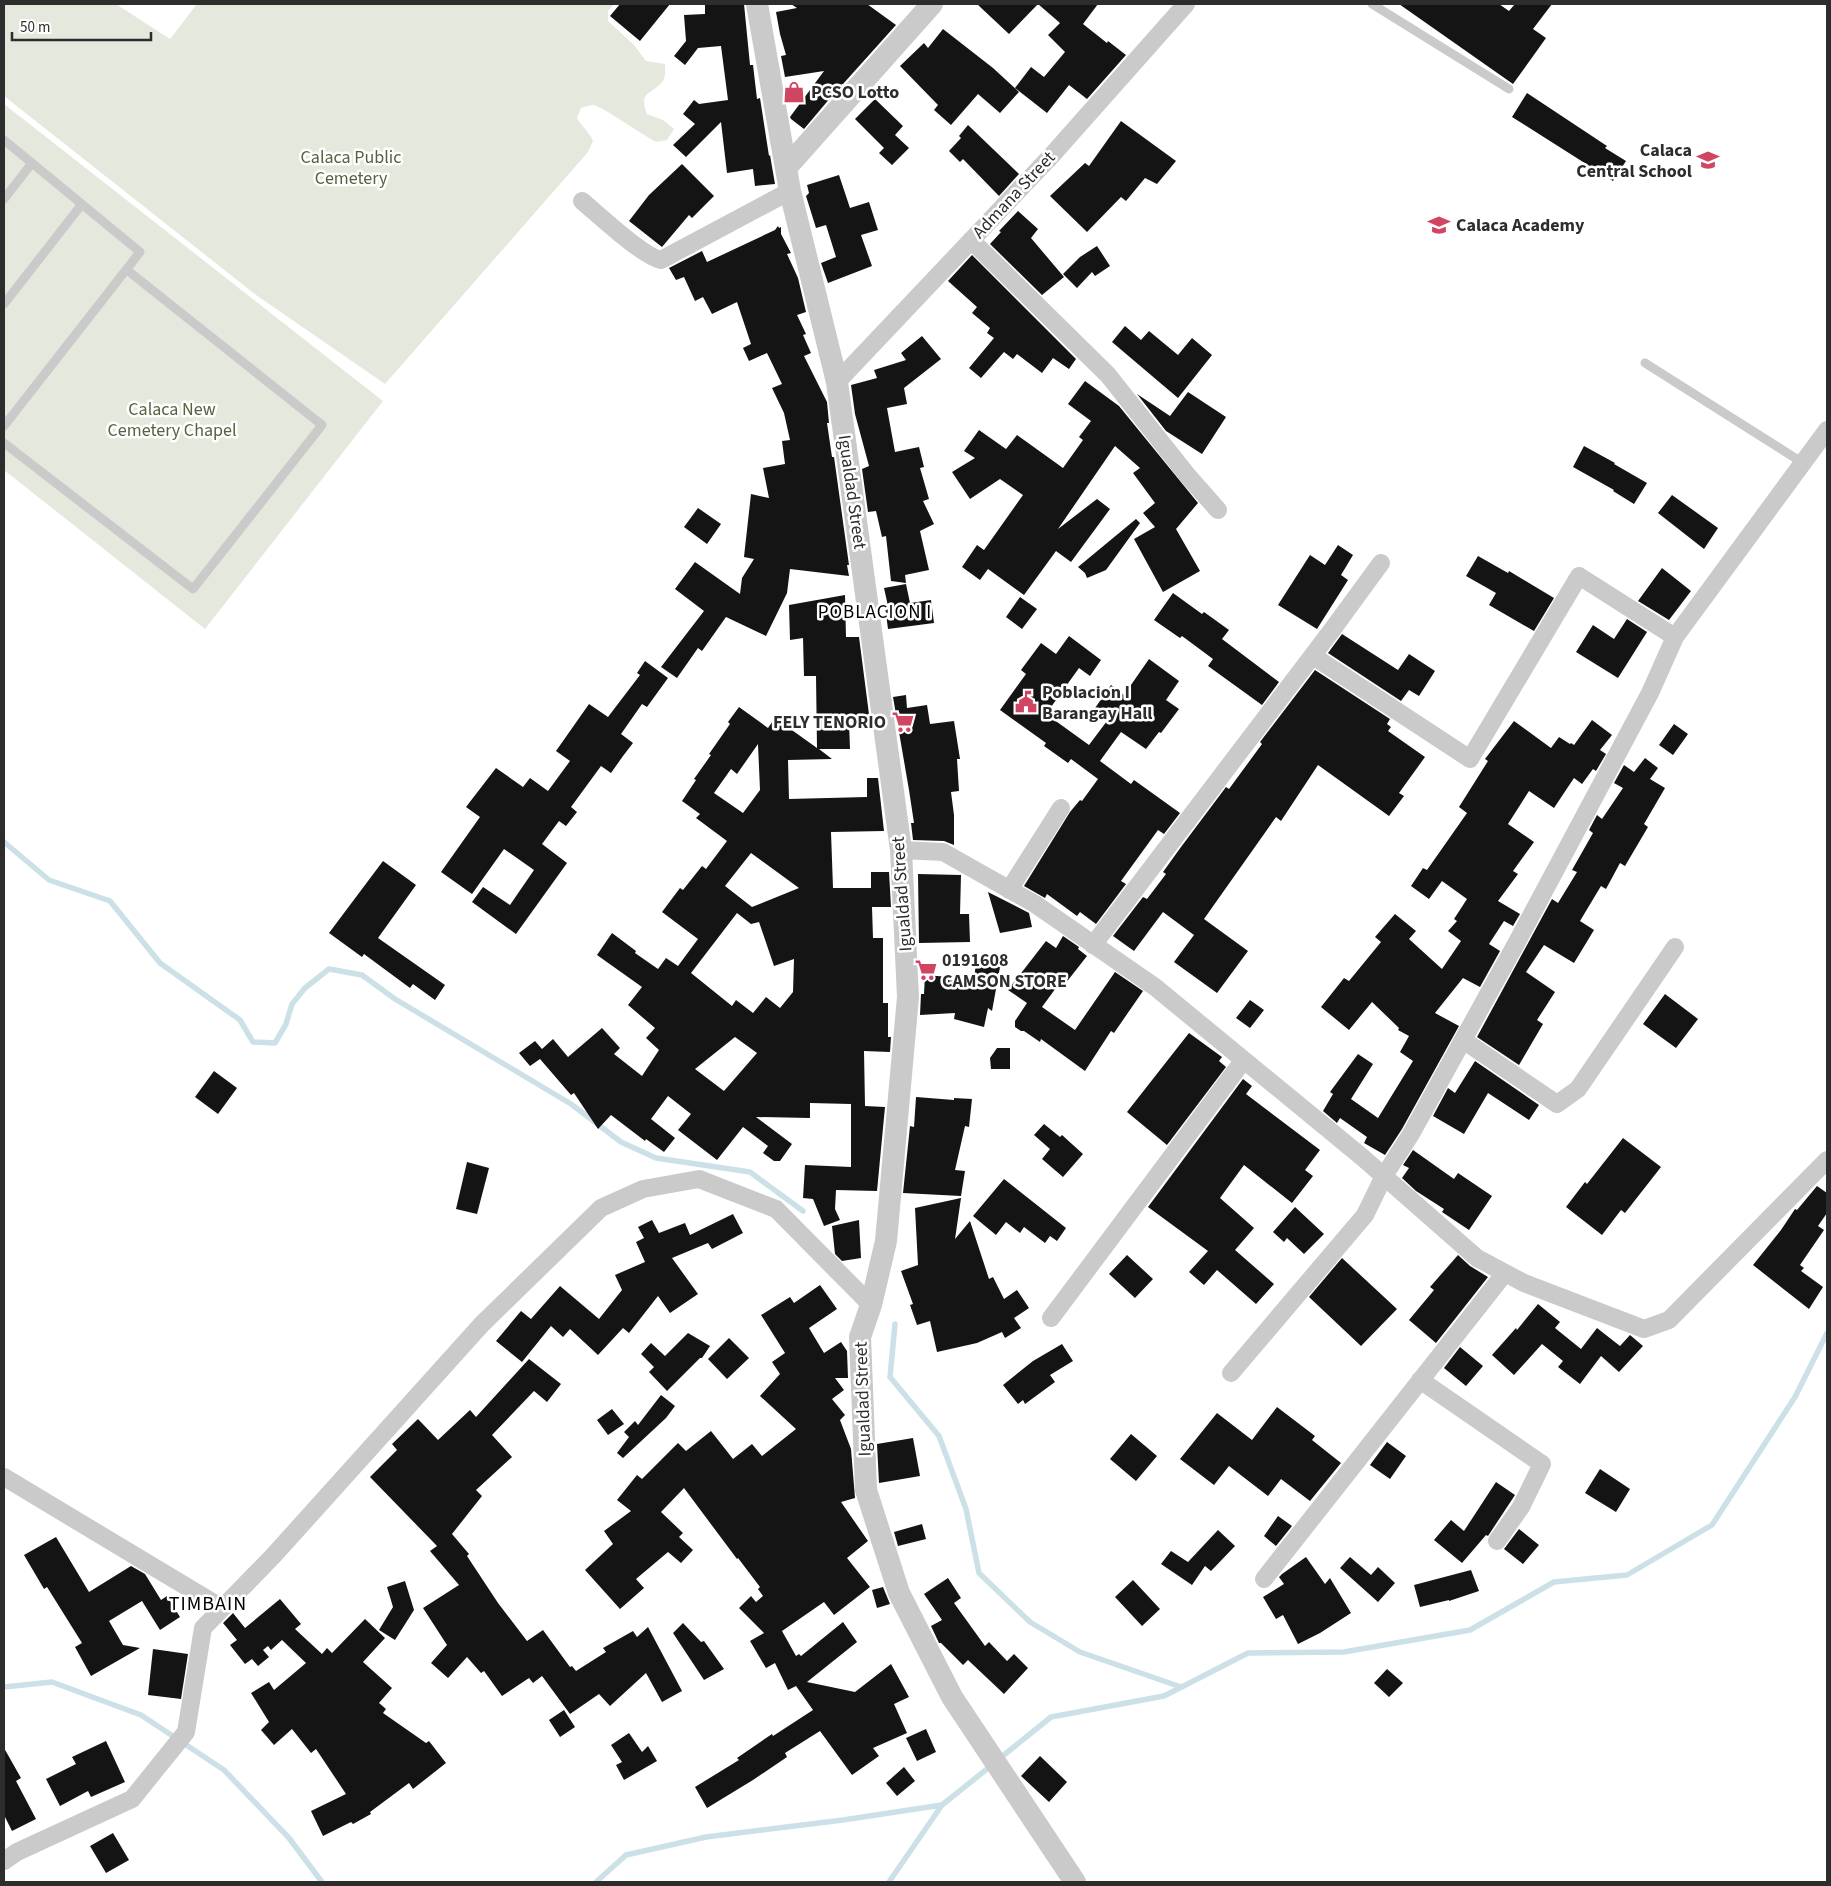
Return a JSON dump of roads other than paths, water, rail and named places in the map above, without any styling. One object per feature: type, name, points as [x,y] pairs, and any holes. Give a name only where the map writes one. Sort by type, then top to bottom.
[{"type":"street","name":"Igualdad Street","points":[[756,4],[790,191],[837,382],[901,850],[908,997],[886,1241],[871,1305],[860,1337],[866,1490],[899,1593],[952,1697],[1075,1882]]},
{"type":"street","points":[[786,168],[932,4]]},
{"type":"street","name":"Admana Street","points":[[837,382],[1052,155],[1186,4]]},
{"type":"street","points":[[582,201],[641,250],[653,258],[661,260],[790,191]]},
{"type":"street","points":[[972,240],[1108,375],[1188,476],[1218,510]]},
{"type":"street","points":[[1231,1373],[1364,1215],[1384,1176],[1411,1134],[1463,1040],[1650,693],[1675,637],[1827,430]]},
{"type":"street","points":[[1093,945],[1313,656],[1381,563]]},
{"type":"street","points":[[1313,656],[1470,758],[1579,576],[1675,637]]},
{"type":"street","points":[[1009,890],[1061,808]]},
{"type":"street","points":[[901,850],[943,852],[1035,904],[1155,987],[1384,1176],[1478,1258],[1524,1283],[1644,1329],[1669,1320],[1827,1160]]},
{"type":"street","points":[[1463,1040],[1557,1104],[1578,1089],[1675,947]]},
{"type":"street","points":[[1050,1318],[1243,1061]]},
{"type":"street","points":[[4,1861],[17,1852],[132,1799],[186,1732],[203,1628],[274,1555],[482,1324],[601,1208],[643,1189],[699,1179],[776,1209],[871,1305]]},
{"type":"street","points":[[1264,1579],[1505,1273]]},
{"type":"street","points":[[1420,1380],[1542,1464],[1521,1507],[1497,1541]]},
{"type":"street","points":[[4,1477],[222,1608]]},
{"type":"lane","points":[[1372,4],[1508,89]]},
{"type":"lane","points":[[4,140],[140,252],[4,426]]},
{"type":"lane","points":[[4,199],[32,163]]},
{"type":"lane","points":[[4,304],[82,204]]},
{"type":"lane","points":[[4,443],[193,589],[322,425],[126,270]]},
{"type":"lane","points":[[1645,363],[1803,463]]},
{"type":"waterway","points":[[4,842],[49,880],[110,901],[160,963],[240,1020],[253,1042],[275,1043],[286,1024],[292,1004],[305,988],[329,969],[362,975],[395,999],[571,1104],[621,1142],[656,1158],[750,1172],[803,1211]]},
{"type":"waterway","points":[[895,1324],[890,1377],[939,1436],[966,1509],[979,1573],[1030,1622],[1080,1652],[1181,1687]]},
{"type":"waterway","points":[[999,1759],[1051,1717],[1164,1696],[1248,1653],[1344,1652],[1470,1630],[1554,1582],[1627,1575],[1712,1525],[1795,1397],[1827,1333]]},
{"type":"waterway","points":[[4,1687],[52,1682],[141,1715],[224,1770],[289,1838],[322,1882]]},
{"type":"waterway","points":[[889,1882],[942,1805],[992,1765]]},
{"type":"waterway","points":[[596,1882],[626,1855],[706,1837],[843,1820],[942,1805]]},
{"type":"place","name":"PCSO Lotto","points":[[794,92]]},
{"type":"place","name":"Calaca Central School","points":[[1708,160]]},
{"type":"place","name":"Calaca Academy","points":[[1439,225]]},
{"type":"place","name":"Poblacion I Barangay Hall","points":[[1026,702]]},
{"type":"place","name":"FELY TENORIO","points":[[903,722]]},
{"type":"place","name":"0191608 CAMSON STORE","points":[[926,970]]},
{"type":"district","name":"POBLACION I","points":[[875,612]]},
{"type":"district","name":"TIMBAIN","points":[[208,1604]]},
{"type":"park label","name":"Calaca Public Cemetery","points":[[351,167]]},
{"type":"park label","name":"Calaca New Cemetery Chapel","points":[[172,419]]}]
